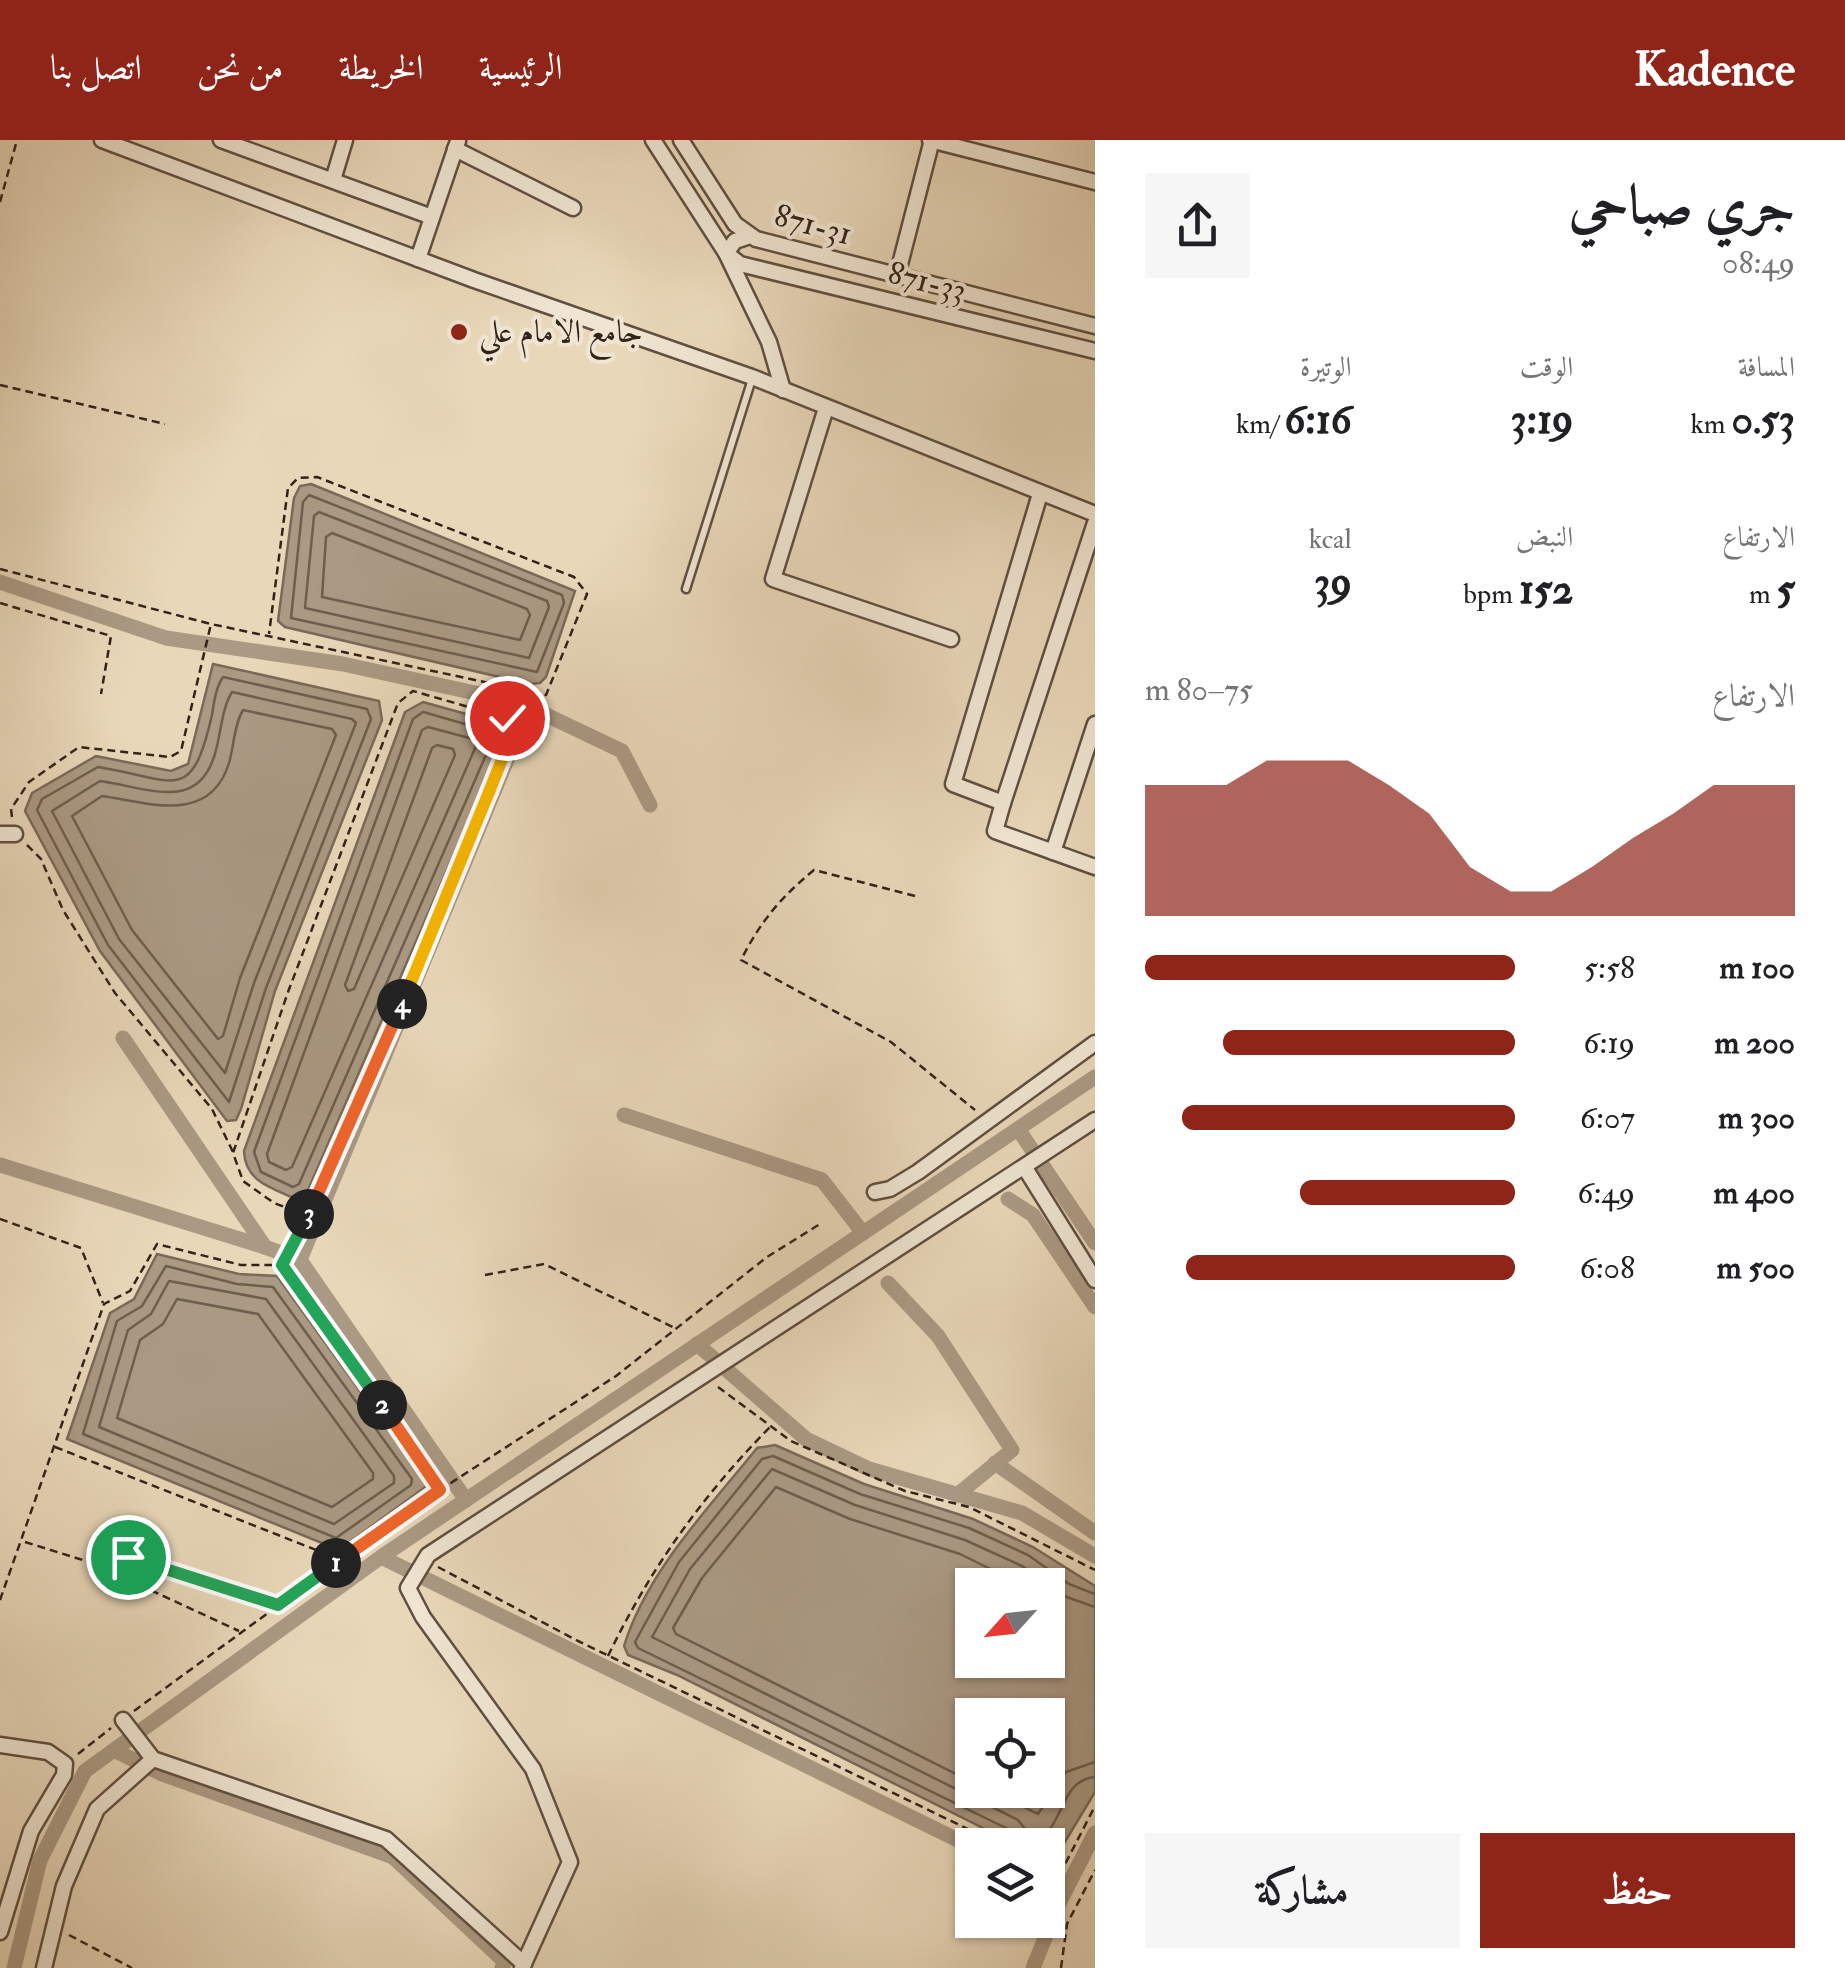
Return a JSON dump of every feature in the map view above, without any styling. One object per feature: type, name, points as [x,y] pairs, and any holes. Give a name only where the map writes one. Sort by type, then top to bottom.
[{"type":"street","points":[[102,140],[418,259],[752,377],[1095,514]]},
{"type":"street","points":[[333,180],[346,140]]},
{"type":"street","points":[[653,140],[726,253],[770,342]]},
{"type":"street","points":[[680,140],[734,224],[750,236]]},
{"type":"street","points":[[897,276],[931,140],[1095,182]]},
{"type":"street","points":[[225,141],[432,216]]},
{"type":"street","points":[[418,259],[456,144],[573,208]]},
{"type":"street","points":[[726,253],[735,241],[750,236]]},
{"type":"street","points":[[750,236],[746,267],[783,390]]},
{"type":"street","name":"871-31","points":[[750,236],[1095,326]]},
{"type":"street","points":[[726,253],[746,267]]},
{"type":"street","name":"871-33","points":[[746,267],[1095,351]]},
{"type":"street","points":[[826,408],[773,579],[950,640]]},
{"type":"street","points":[[1003,802],[953,784],[1040,494]]},
{"type":"street","points":[[1095,523],[995,831],[1095,867]]},
{"type":"street","points":[[1053,852],[1095,724]]},
{"type":"street","points":[[875,1192],[890,1189],[918,1172],[1095,1043]]},
{"type":"street","points":[[122,1720],[153,1759],[386,1839],[523,1966],[570,1862],[533,1768],[424,1617],[408,1588],[424,1560],[700,1374],[1095,1120]]},
{"type":"street","points":[[1025,1168],[1095,1280]]},
{"type":"street","points":[[0,1744],[48,1752],[65,1764],[64,1775],[32,1831],[0,1932]]},
{"type":"street","points":[[44,1968],[64,1886],[97,1809],[153,1759]]},
{"type":"lane","points":[[686,588],[752,377]]},
{"type":"path","points":[[0,202],[17,140]]},
{"type":"path","points":[[0,385],[165,424]]},
{"type":"path","points":[[0,569],[211,624],[546,695],[586,594],[574,577],[316,478],[298,478],[288,488],[268,634]]},
{"type":"path","points":[[0,603],[111,636],[101,694]]},
{"type":"path","points":[[211,624],[181,750],[170,758],[79,747],[29,782],[11,809],[8,834],[41,859],[63,910],[115,993],[212,1109],[234,1153],[242,1181],[274,1203],[308,1216]]},
{"type":"path","points":[[234,1153],[288,992],[398,703],[413,691],[507,718],[511,737],[419,964],[308,1216],[282,1265]]},
{"type":"path","points":[[914,896],[814,870],[780,898],[758,925],[740,960],[890,1042],[988,1120]]},
{"type":"path","points":[[0,1218],[81,1248],[104,1304],[0,1600]]},
{"type":"path","points":[[65,1764],[340,1560],[616,1376],[767,1256],[820,1224]]},
{"type":"path","points":[[104,1304],[130,1291],[157,1244],[240,1265],[282,1265]]},
{"type":"path","points":[[485,1276],[544,1264],[676,1329]]},
{"type":"path","points":[[282,1265],[440,1490]]},
{"type":"path","points":[[700,1374],[791,1442],[905,1491],[968,1507],[1095,1570]]},
{"type":"path","points":[[608,1656],[640,1588],[669,1546],[770,1426]]},
{"type":"path","points":[[55,1446],[340,1560]]},
{"type":"path","points":[[22,1541],[89,1562],[241,1632]]},
{"type":"path","points":[[89,1562],[128,1557],[278,1605]]},
{"type":"path","points":[[424,1560],[608,1656],[966,1828]]},
{"type":"path","points":[[1065,1864],[1095,1806]]},
{"type":"path","points":[[1062,1968],[1067,1924],[1095,1870]]},
{"type":"path","points":[[54,1927],[132,1968]]},
{"type":"water","points":[[311,484],[575,591],[546,677],[540,683],[530,684],[285,627],[278,621],[294,498],[300,486]]},
{"type":"water","points":[[213,664],[379,701],[382,720],[275,991],[241,1109],[236,1120],[227,1121],[100,951],[25,811],[32,793],[96,756],[171,771],[188,764]]},
{"type":"water","points":[[423,702],[491,721],[500,729],[499,750],[305,1197],[296,1199],[255,1177],[244,1151],[405,712]]},
{"type":"water","points":[[157,1254],[239,1274],[277,1276],[428,1485],[339,1550],[67,1439],[110,1313],[134,1299]]},
{"type":"water","points":[[775,1445],[864,1484],[973,1519],[1033,1547],[1095,1586],[1095,1792],[1065,1842],[1065,1828],[983,1828],[677,1675],[628,1655],[624,1646],[634,1618],[664,1566],[757,1448]]},
{"type":"waterway","points":[[0,582],[166,638],[343,664],[521,703],[622,751],[650,805]]},
{"type":"waterway","points":[[466,1500],[300,1260],[529,707]]},
{"type":"waterway","points":[[123,1038],[265,1247],[300,1260]]},
{"type":"waterway","points":[[14,1968],[40,1860],[85,1771],[381,1557],[1095,1077]]},
{"type":"waterway","points":[[624,1115],[822,1180],[863,1233]]},
{"type":"waterway","points":[[1018,1129],[1095,1243]]},
{"type":"waterway","points":[[0,1165],[265,1247]]},
{"type":"waterway","points":[[1008,1199],[1033,1215],[1095,1307]]},
{"type":"waterway","points":[[888,1283],[938,1336],[1012,1450],[957,1495]]},
{"type":"waterway","points":[[697,1344],[806,1439],[869,1469],[1022,1513],[1095,1556]]},
{"type":"waterway","points":[[995,1463],[1095,1533]]},
{"type":"waterway","points":[[381,1557],[955,1839]]},
{"type":"waterway","points":[[114,1750],[162,1774],[393,1857],[505,1962],[502,1968]]},
{"type":"waterway","points":[[1033,1968],[1059,1903],[1095,1833]]},
{"type":"place","name":"جامع اﻻمام علي","points":[[459,332]]},
{"type":"route","points":[[128,1557],[278,1605],[440,1490],[282,1265],[322,1189],[419,964],[511,737],[507,718]]}]
